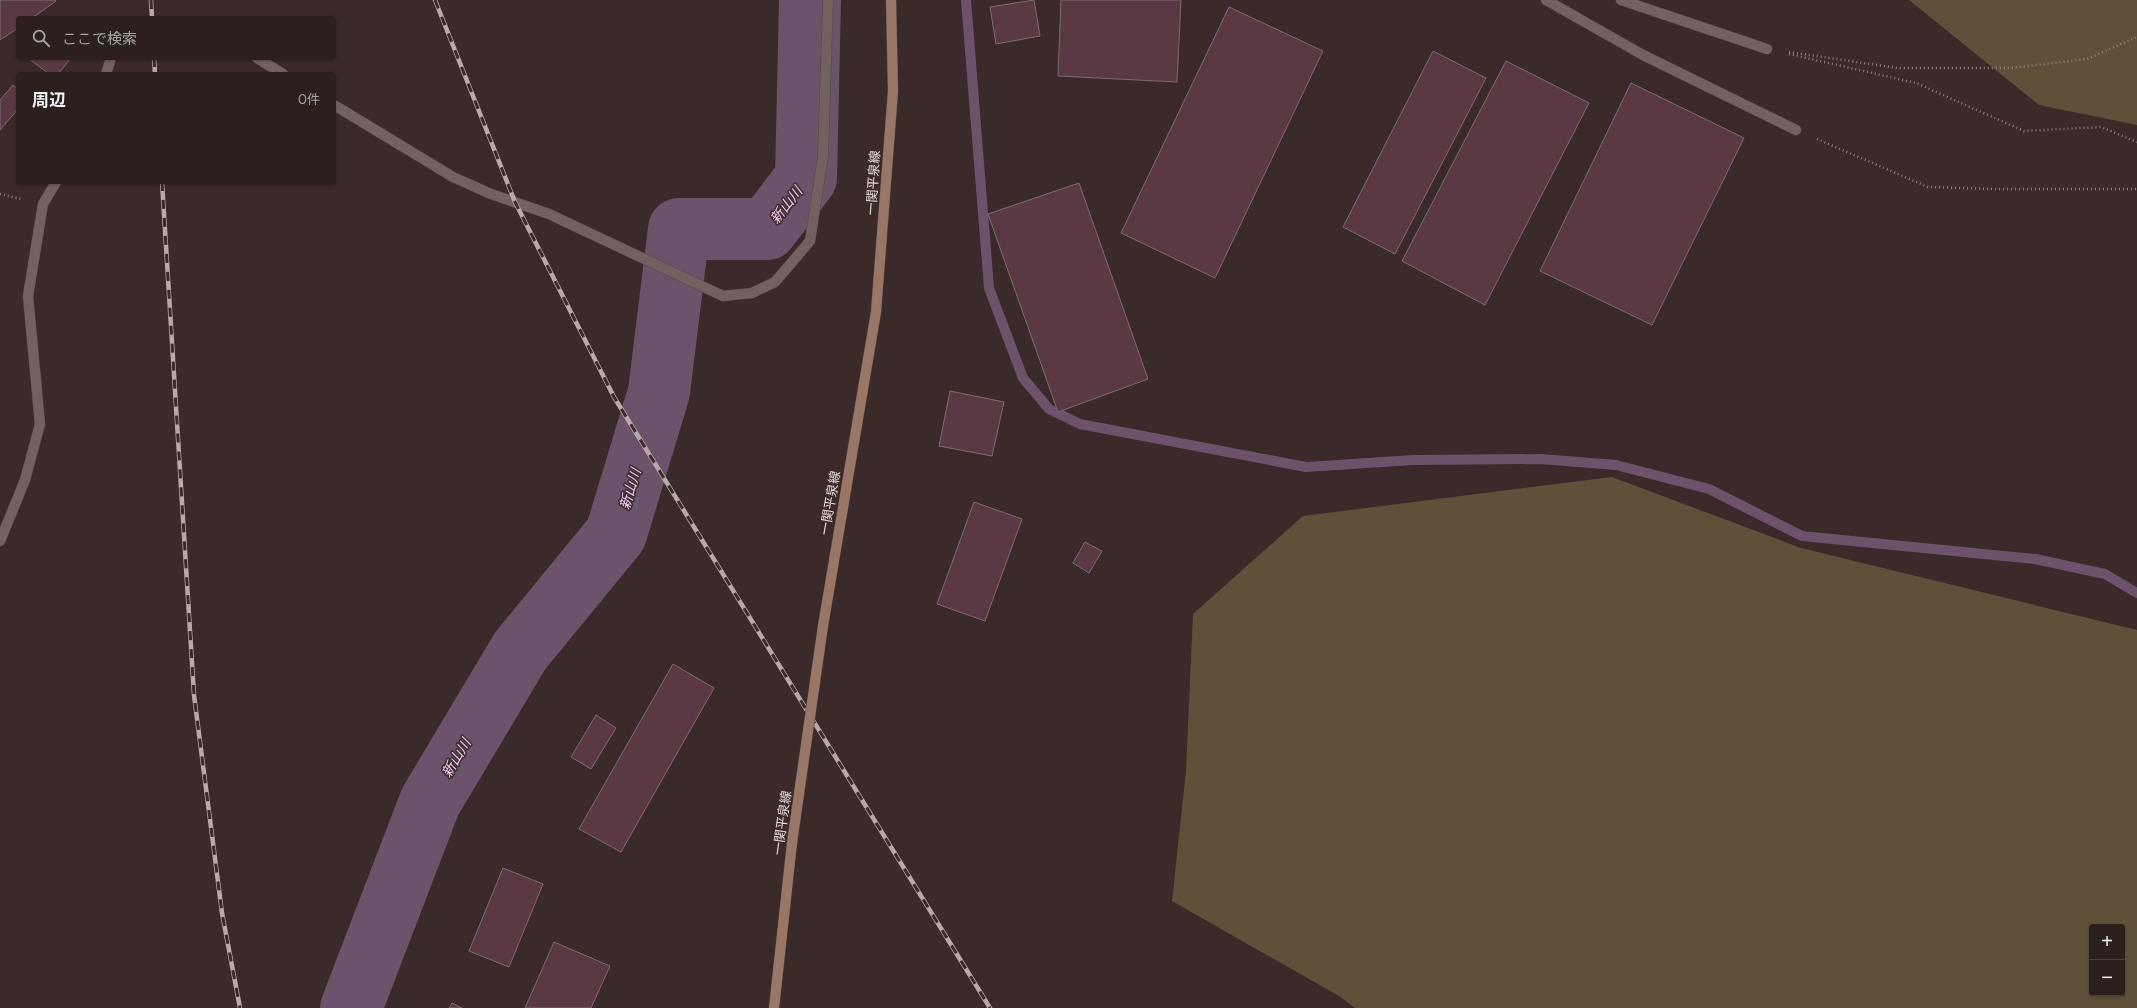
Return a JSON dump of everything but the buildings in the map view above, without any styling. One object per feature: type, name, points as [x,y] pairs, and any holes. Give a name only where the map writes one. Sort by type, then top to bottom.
[{"type":"main road","name":"一関平泉線","points":[[774,1008],[792,843],[823,626],[876,312],[893,91],[892,0]]},
{"type":"street","points":[[336,106],[453,178],[491,194],[549,214],[723,296],[752,292],[775,282],[810,241],[823,156],[828,0]]},
{"type":"street","points":[[1546,0],[1643,55],[1796,130]]},
{"type":"street","points":[[1621,0],[1767,49]]},
{"type":"street","points":[[107,72],[110,60]]},
{"type":"street","points":[[259,60],[280,72]]},
{"type":"street","points":[[0,541],[24,480],[40,424],[28,296],[43,204],[55,184]]},
{"type":"path","points":[[1767,49],[1898,68],[2011,68],[2087,59],[2137,37]]},
{"type":"path","points":[[1767,49],[1916,84],[2024,131],[2101,127],[2137,142]]},
{"type":"path","points":[[1796,130],[1928,186],[1993,189],[2137,189]]},
{"type":"shaded area","points":[[1909,0],[2137,0],[2137,125],[2039,105]]},
{"type":"shaded area","points":[[1612,477],[1801,548],[2137,630],[2137,1008],[1355,1008],[1339,996],[1172,901],[1186,771],[1193,614],[1303,516]]},
{"type":"waterway","name":"新山川","points":[[351,1008],[430,802],[520,651],[616,534],[659,392],[679,229],[767,229],[806,178],[810,0]]},
{"type":"waterway","points":[[966,0],[989,288],[1023,378],[1049,409],[1080,424],[1306,467],[1413,460],[1541,459],[1616,465],[1709,489],[1802,536],[2035,559],[2105,574],[2137,593]]},
{"type":"railway","points":[[151,0],[152,16]]},
{"type":"railway","points":[[435,0],[515,202],[614,397],[990,1008]]},
{"type":"railway","points":[[154,60],[155,72]]},
{"type":"railway","points":[[162,184],[194,695],[222,913],[240,1008]]}]
